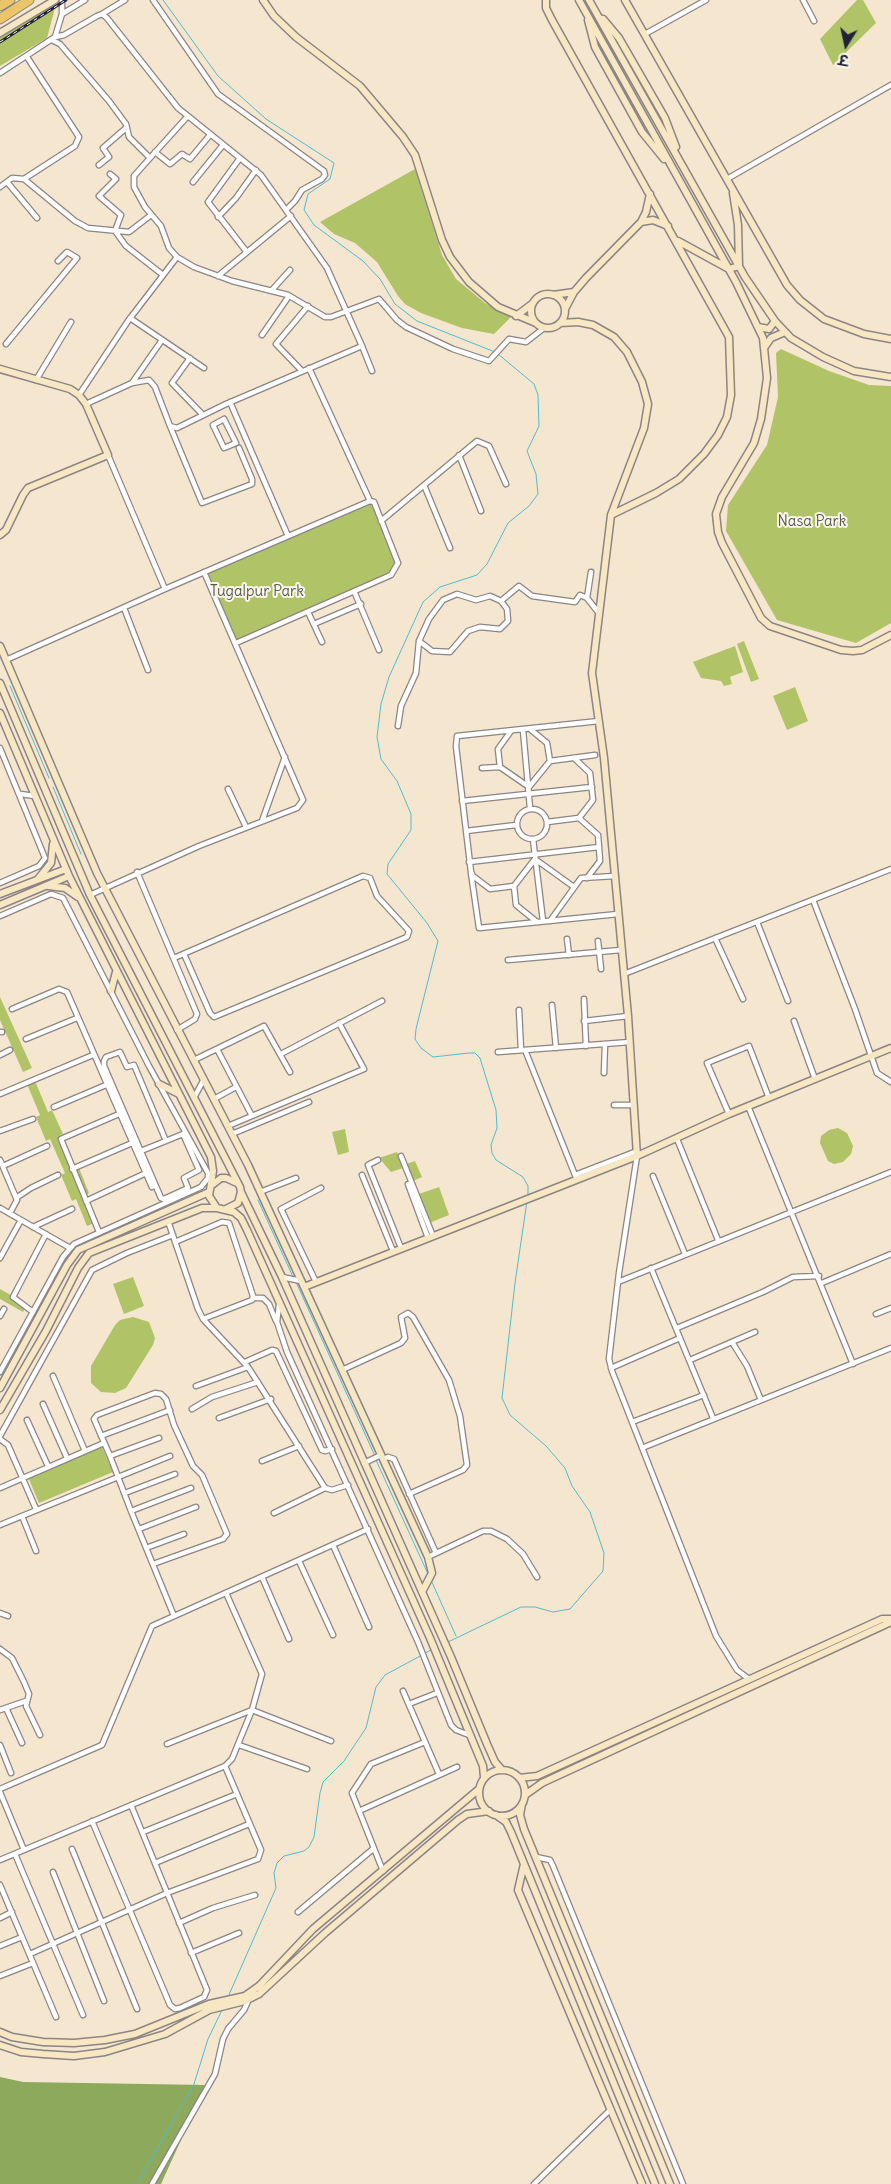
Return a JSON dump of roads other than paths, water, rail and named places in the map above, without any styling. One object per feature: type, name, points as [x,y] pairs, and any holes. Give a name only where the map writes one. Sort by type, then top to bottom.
[{"type":"highway","points":[[0,6],[10,0]]},
{"type":"highway","points":[[0,19],[29,0]]},
{"type":"street","points":[[0,33],[55,0]]},
{"type":"street","points":[[53,38],[62,14],[62,0]]},
{"type":"street","points":[[62,14],[85,0]]},
{"type":"street","points":[[0,73],[27,57],[53,38],[64,36],[125,0]]},
{"type":"street","points":[[153,0],[218,94],[324,171],[325,176],[302,190],[286,210]]},
{"type":"street","points":[[263,0],[274,16],[296,37],[360,86],[403,137],[415,155],[442,240],[450,257],[476,290],[498,306],[544,328],[550,328],[560,323],[578,322],[593,325],[614,337],[627,352],[642,382],[648,404],[644,428],[611,515],[592,673],[599,721],[628,1016],[637,1153],[609,1351],[611,1368],[716,1636],[737,1670],[749,1679]]},
{"type":"street","points":[[546,0],[546,8],[552,20],[730,338],[731,395],[727,417],[708,448],[679,479],[656,493],[611,515]]},
{"type":"street","points":[[579,0],[729,269],[758,327],[764,348],[767,378],[758,432],[722,497],[716,514],[718,532],[722,543],[761,618],[770,626],[841,650],[853,651],[862,650],[891,634]]},
{"type":"street","points":[[589,0],[739,266],[775,321],[791,338],[823,357],[854,371],[891,377]]},
{"type":"street","points":[[625,0],[778,269],[800,300],[824,319],[877,338],[891,340]]},
{"type":"street","points":[[645,34],[706,0]]},
{"type":"street","points":[[803,0],[814,21]]},
{"type":"street","points":[[102,14],[187,117],[256,170],[291,216],[327,268],[372,371]]},
{"type":"street","points":[[53,38],[103,94],[123,119],[129,137],[150,158]]},
{"type":"street","points":[[24,180],[75,146],[79,137],[27,57]]},
{"type":"street","points":[[727,179],[891,85]]},
{"type":"street","points":[[187,117],[155,152],[133,180],[134,186],[151,215],[161,226],[169,248],[177,257],[194,267],[218,276],[289,296],[325,317],[379,298],[397,320],[428,338],[488,361],[509,339],[526,342],[544,328]]},
{"type":"street","points":[[99,165],[109,157],[103,148],[126,128]]},
{"type":"street","points":[[155,152],[170,164],[182,154],[190,159],[210,135]]},
{"type":"street","points":[[193,182],[223,145]]},
{"type":"street","points":[[240,158],[209,198],[210,207],[246,251]]},
{"type":"street","points":[[218,217],[236,198],[256,170]]},
{"type":"street","points":[[110,174],[116,179],[100,196],[121,216],[115,231]]},
{"type":"street","points":[[0,187],[17,177],[24,180],[85,227],[131,231],[151,215]]},
{"type":"street","points":[[6,182],[37,218]]},
{"type":"street","points":[[733,189],[738,225],[739,266]]},
{"type":"street","points":[[560,323],[574,292],[641,222],[646,212],[650,194]]},
{"type":"street","points":[[218,276],[246,251],[291,216]]},
{"type":"street","points":[[641,222],[653,220],[668,226]]},
{"type":"street","points":[[115,231],[126,246],[163,275]]},
{"type":"street","points":[[676,240],[729,269],[739,266]]},
{"type":"street","points":[[6,344],[77,258],[67,252],[58,261]]},
{"type":"street","points":[[79,394],[130,318],[177,257]]},
{"type":"street","points":[[272,290],[290,270]]},
{"type":"street","points":[[740,290],[754,290]]},
{"type":"street","points":[[516,316],[538,297],[574,292]]},
{"type":"street","points":[[552,295],[560,300],[565,312],[578,322]]},
{"type":"street","points":[[262,335],[289,296]]},
{"type":"street","points":[[532,304],[531,314],[536,323]]},
{"type":"street","points":[[302,371],[276,344],[308,306]]},
{"type":"street","points":[[130,318],[204,368]]},
{"type":"street","points":[[758,327],[768,330],[775,321]]},
{"type":"street","points":[[36,380],[71,322]]},
{"type":"street","points":[[764,348],[771,338],[785,332]]},
{"type":"street","points":[[132,383],[162,340]]},
{"type":"street","points":[[170,426],[177,428],[230,402],[362,346]]},
{"type":"street","points":[[190,358],[172,384],[203,415]]},
{"type":"street","points":[[236,643],[391,575],[396,570],[398,563],[374,502],[370,501],[309,368]]},
{"type":"street","points":[[0,369],[70,389],[79,394],[86,404],[165,589]]},
{"type":"street","points":[[882,376],[891,371]]},
{"type":"street","points":[[86,404],[132,383],[143,380],[152,382],[202,503],[252,484],[247,465],[237,446],[226,420],[214,423],[222,447],[237,446],[246,440]]},
{"type":"street","points":[[230,402],[288,536]]},
{"type":"street","points":[[381,522],[477,441],[485,442],[492,450],[506,484]]},
{"type":"street","points":[[0,536],[6,530],[28,488],[108,455]]},
{"type":"street","points":[[459,455],[481,511]]},
{"type":"street","points":[[247,465],[256,462]]},
{"type":"street","points":[[424,485],[450,548]]},
{"type":"street","points":[[6,660],[370,501]]},
{"type":"street","points":[[90,895],[137,872],[262,820],[297,808],[303,800],[204,572]]},
{"type":"street","points":[[587,598],[591,572]]},
{"type":"street","points":[[501,601],[518,586],[532,596],[576,602],[580,595],[587,598],[598,612]]},
{"type":"street","points":[[354,591],[380,650]]},
{"type":"street","points":[[398,726],[400,706],[416,673],[419,641],[429,619],[443,600],[456,594],[476,600],[490,596],[501,601],[507,609],[508,621],[500,629],[480,627],[468,631],[450,652],[432,651],[419,641]]},
{"type":"street","points":[[314,624],[360,604]]},
{"type":"street","points":[[124,608],[148,670]]},
{"type":"street","points":[[308,612],[322,642]]},
{"type":"street","points":[[0,646],[104,888],[232,1134],[342,1370],[380,1457],[428,1557],[432,1572],[422,1592]]},
{"type":"street","points":[[0,683],[90,895],[195,1096],[284,1277],[367,1462],[487,1744],[495,1762],[502,1770],[520,1778],[537,1776],[882,1619],[891,1621]]},
{"type":"street","points":[[0,713],[80,900],[211,1157],[213,1170],[210,1188],[211,1201],[217,1208]]},
{"type":"street","points":[[599,721],[457,736],[456,746],[469,862],[479,928],[618,914]]},
{"type":"street","points":[[530,729],[548,743],[550,762]]},
{"type":"street","points":[[523,730],[530,808]]},
{"type":"street","points":[[500,768],[498,749],[511,731]]},
{"type":"street","points":[[15,749],[15,740],[19,738],[30,752]]},
{"type":"street","points":[[0,748],[45,858],[39,866],[0,883]]},
{"type":"street","points":[[528,787],[550,762],[594,755]]},
{"type":"street","points":[[262,820],[285,757]]},
{"type":"street","points":[[548,822],[579,818],[593,800],[590,773],[574,758]]},
{"type":"street","points":[[482,768],[500,768],[528,787]]},
{"type":"street","points":[[46,794],[57,780]]},
{"type":"street","points":[[462,801],[592,787]]},
{"type":"street","points":[[228,789],[246,827]]},
{"type":"street","points":[[20,794],[35,796]]},
{"type":"street","points":[[530,808],[542,812],[548,822],[544,834],[533,839],[522,835],[516,825],[520,814],[530,808]]},
{"type":"street","points":[[579,818],[598,835],[600,860],[587,878]]},
{"type":"street","points":[[466,831],[516,825]]},
{"type":"street","points":[[38,880],[51,863],[54,848],[53,838]]},
{"type":"street","points":[[533,839],[543,921]]},
{"type":"street","points":[[469,862],[535,856],[599,847]]},
{"type":"street","points":[[535,856],[514,886],[516,905],[537,922]]},
{"type":"street","points":[[535,856],[574,887]]},
{"type":"street","points":[[0,894],[66,869]]},
{"type":"street","points":[[624,974],[891,869]]},
{"type":"street","points":[[137,872],[197,1014],[193,1021],[177,1030]]},
{"type":"street","points":[[471,872],[473,876],[490,889],[514,886]]},
{"type":"street","points":[[0,904],[69,876]]},
{"type":"street","points":[[174,958],[363,876],[370,878],[377,896],[409,931],[407,937],[214,1017],[210,1013],[184,954]]},
{"type":"street","points":[[550,921],[581,878],[614,876]]},
{"type":"street","points":[[43,886],[65,888],[80,900]]},
{"type":"street","points":[[0,916],[50,894],[63,898],[185,1133],[206,1167],[208,1178],[201,1188],[160,1205],[146,1216],[99,1232],[78,1241],[70,1248],[0,1372]]},
{"type":"street","points":[[813,900],[878,1074],[891,1082]]},
{"type":"street","points":[[757,922],[788,1001]]},
{"type":"street","points":[[715,938],[743,999]]},
{"type":"street","points":[[567,939],[568,955]]},
{"type":"street","points":[[598,941],[601,969]]},
{"type":"street","points":[[508,960],[621,950]]},
{"type":"street","points":[[111,991],[116,972]]},
{"type":"street","points":[[126,992],[128,987],[133,998],[141,992]]},
{"type":"street","points":[[12,1009],[64,989],[67,992],[160,1205]]},
{"type":"street","points":[[584,999],[586,1046]]},
{"type":"street","points":[[280,1054],[382,1000]]},
{"type":"street","points":[[552,1005],[556,1048]]},
{"type":"street","points":[[519,1010],[523,1050],[576,1177]]},
{"type":"street","points":[[584,1021],[628,1016]]},
{"type":"street","points":[[26,1039],[77,1018]]},
{"type":"street","points":[[794,1021],[815,1079]]},
{"type":"street","points":[[228,1126],[364,1069],[364,1065],[339,1023]]},
{"type":"street","points":[[194,1060],[262,1026],[267,1029],[290,1072]]},
{"type":"street","points":[[498,1052],[630,1042]]},
{"type":"street","points":[[604,1073],[605,1044]]},
{"type":"street","points":[[729,1114],[707,1063],[749,1046],[769,1098]]},
{"type":"street","points":[[284,1277],[301,1283],[316,1282],[538,1195],[576,1177],[678,1139],[729,1114],[891,1048]]},
{"type":"street","points":[[217,1049],[252,1116]]},
{"type":"street","points":[[0,1055],[10,1050]]},
{"type":"street","points":[[166,1141],[134,1066],[127,1067],[120,1052],[106,1057],[104,1066],[159,1196],[164,1199],[188,1188],[184,1178],[199,1170],[185,1133]]},
{"type":"street","points":[[0,1094],[93,1055]]},
{"type":"street","points":[[195,1096],[204,1079]]},
{"type":"street","points":[[159,1084],[180,1094]]},
{"type":"street","points":[[54,1108],[106,1085]]},
{"type":"street","points":[[214,1099],[236,1087]]},
{"type":"street","points":[[232,1134],[309,1102]]},
{"type":"street","points":[[614,1105],[634,1105]]},
{"type":"street","points":[[748,1106],[791,1213],[822,1283],[853,1364]]},
{"type":"street","points":[[99,1232],[61,1140],[62,1137],[119,1114]]},
{"type":"street","points":[[0,1131],[33,1119]]},
{"type":"street","points":[[141,1151],[185,1133]]},
{"type":"street","points":[[678,1139],[718,1240]]},
{"type":"street","points":[[72,1169],[132,1143]]},
{"type":"street","points":[[2,1166],[47,1146]]},
{"type":"street","points":[[401,1156],[430,1237]]},
{"type":"street","points":[[0,1160],[16,1198]]},
{"type":"street","points":[[378,1160],[368,1165],[401,1248]]},
{"type":"street","points":[[618,1282],[718,1240],[791,1213],[891,1172]]},
{"type":"street","points":[[86,1201],[146,1173]]},
{"type":"street","points":[[362,1174],[392,1251]]},
{"type":"street","points":[[10,1213],[16,1198],[31,1188],[58,1176]]},
{"type":"street","points":[[653,1176],[685,1254]]},
{"type":"street","points":[[0,1388],[74,1254],[146,1216],[210,1188],[221,1178],[232,1179],[237,1182]]},
{"type":"street","points":[[260,1192],[296,1178]]},
{"type":"street","points":[[408,1184],[430,1237]]},
{"type":"street","points":[[316,1282],[281,1210],[321,1188]]},
{"type":"street","points":[[225,1210],[238,1203],[241,1192]]},
{"type":"street","points":[[0,1208],[70,1248]]},
{"type":"street","points":[[1,1409],[13,1397],[20,1386],[21,1374],[46,1331],[78,1268],[89,1253],[202,1208],[225,1210],[241,1218],[430,1638],[483,1766],[484,1777],[479,1789],[313,1929],[246,1998],[244,2010],[228,2029],[223,2039],[212,2080],[152,2184]]},
{"type":"street","points":[[34,1227],[72,1209]]},
{"type":"street","points":[[0,1258],[21,1220]]},
{"type":"street","points":[[168,1220],[198,1309],[245,1362],[325,1488]]},
{"type":"street","points":[[175,1242],[228,1222],[253,1298]]},
{"type":"street","points":[[33,1312],[13,1297],[46,1234]]},
{"type":"street","points":[[36,1509],[7,1444],[0,1438],[94,1268],[172,1234]]},
{"type":"street","points":[[822,1283],[891,1254]]},
{"type":"street","points":[[651,1268],[713,1418]]},
{"type":"street","points":[[677,1328],[763,1292],[793,1276],[819,1276]]},
{"type":"street","points":[[204,1318],[251,1301],[253,1298],[263,1298],[268,1304],[277,1322],[287,1352],[418,1642],[452,1727],[469,1734]]},
{"type":"street","points":[[277,1322],[280,1303]]},
{"type":"street","points":[[876,1314],[891,1308]]},
{"type":"street","points":[[0,1316],[4,1309]]},
{"type":"street","points":[[342,1370],[401,1343],[405,1338],[401,1317],[408,1313],[413,1317],[449,1380],[460,1416],[467,1464],[463,1470],[409,1494]]},
{"type":"street","points":[[46,1331],[55,1337]]},
{"type":"street","points":[[690,1360],[755,1332]]},
{"type":"street","points":[[611,1368],[680,1338]]},
{"type":"street","points":[[732,1342],[747,1366],[761,1400]]},
{"type":"street","points":[[642,1448],[891,1348]]},
{"type":"street","points":[[245,1362],[272,1350],[279,1354],[322,1450],[325,1452],[332,1448]]},
{"type":"street","points":[[279,1354],[287,1352]]},
{"type":"street","points":[[0,1381],[13,1366]]},
{"type":"street","points":[[196,1386],[248,1367]]},
{"type":"street","points":[[53,1376],[85,1451]]},
{"type":"street","points":[[192,1409],[212,1397],[258,1382]]},
{"type":"street","points":[[153,1564],[223,1539],[227,1534],[202,1475],[193,1466],[174,1425],[165,1397],[161,1394],[153,1394],[95,1416],[101,1436],[174,1616]]},
{"type":"street","points":[[632,1422],[704,1394]]},
{"type":"street","points":[[300,1402],[309,1398]]},
{"type":"street","points":[[219,1418],[270,1399]]},
{"type":"street","points":[[43,1404],[67,1458]]},
{"type":"street","points":[[101,1436],[170,1410]]},
{"type":"street","points":[[27,1420],[48,1466]]},
{"type":"street","points":[[110,1456],[159,1438]]},
{"type":"street","points":[[0,1488],[104,1443]]},
{"type":"street","points":[[262,1461],[299,1446]]},
{"type":"street","points":[[0,1525],[170,1456]]},
{"type":"street","points":[[367,1462],[380,1457],[394,1459],[436,1553]]},
{"type":"street","points":[[125,1493],[175,1474]]},
{"type":"street","points":[[274,1513],[325,1488],[332,1490],[348,1484]]},
{"type":"street","points":[[131,1510],[191,1488]]},
{"type":"street","points":[[139,1529],[196,1507]]},
{"type":"street","points":[[22,1516],[36,1551]]},
{"type":"street","points":[[24,1850],[0,1791],[102,1745],[152,1626],[368,1529]]},
{"type":"street","points":[[428,1557],[483,1531],[491,1531],[507,1539],[519,1549],[537,1577]]},
{"type":"street","points":[[146,1548],[184,1534]]},
{"type":"street","points":[[333,1545],[368,1626]]},
{"type":"street","points":[[299,1560],[333,1635]]},
{"type":"street","points":[[262,1577],[289,1639]]},
{"type":"street","points":[[0,1860],[225,1766],[232,1759],[239,1746],[252,1710],[262,1674],[226,1594]]},
{"type":"street","points":[[0,1613],[8,1616]]},
{"type":"street","points":[[525,1795],[542,1783],[891,1621]]},
{"type":"street","points":[[0,1650],[14,1660],[29,1692],[26,1701],[27,1710],[40,1735]]},
{"type":"street","points":[[403,1691],[439,1774]]},
{"type":"street","points":[[409,1704],[437,1693]]},
{"type":"street","points":[[0,1710],[26,1701]]},
{"type":"street","points":[[6,1708],[22,1742]]},
{"type":"street","points":[[167,1744],[252,1710],[331,1741]]},
{"type":"street","points":[[383,1871],[352,1793],[369,1765],[425,1742]]},
{"type":"street","points":[[0,1745],[11,1773]]},
{"type":"street","points":[[239,1746],[307,1769]]},
{"type":"street","points":[[30,1954],[167,1893],[258,1858],[261,1850],[225,1766]]},
{"type":"street","points":[[359,1810],[457,1767]]},
{"type":"street","points":[[484,1777],[502,1770]]},
{"type":"street","points":[[520,1778],[525,1795],[520,1815],[670,2184]]},
{"type":"street","points":[[479,1789],[480,1801],[506,1822],[655,2184]]},
{"type":"street","points":[[143,1832],[237,1794]]},
{"type":"street","points":[[0,2045],[21,2052],[43,2054],[74,2056],[105,2052],[165,2034],[186,2019],[209,2007],[259,1994],[325,1933],[458,1820],[467,1814],[511,1814],[522,1804]]},
{"type":"street","points":[[92,1821],[131,1909],[170,2005],[175,2009],[180,2008],[206,1994],[207,1990],[131,1805]]},
{"type":"street","points":[[156,1863],[249,1824]]},
{"type":"street","points":[[72,1849],[137,2009]]},
{"type":"street","points":[[298,1912],[373,1849]]},
{"type":"street","points":[[15,1854],[83,2015]]},
{"type":"street","points":[[536,1857],[550,1860],[553,1866],[683,2184]]},
{"type":"street","points":[[524,1864],[518,1890],[642,2184]]},
{"type":"street","points":[[53,1872],[104,2001]]},
{"type":"street","points":[[1,1888],[56,2017]]},
{"type":"street","points":[[179,1923],[213,1908],[255,1895]]},
{"type":"street","points":[[0,1918],[12,1912]]},
{"type":"street","points":[[191,1952],[239,1933]]},
{"type":"street","points":[[0,1946],[22,1936]]},
{"type":"street","points":[[0,1976],[33,1962]]},
{"type":"street","points":[[180,2008],[186,2019]]},
{"type":"street","points":[[0,2032],[12,2037],[44,2042],[74,2043],[105,2040],[135,2034],[186,2019]]},
{"type":"street","points":[[534,2184],[611,2109]]},
{"type":"waterway","points":[[163,0],[218,76],[266,119],[334,163],[330,179],[308,194],[304,210],[314,225],[363,261],[380,279],[395,304],[417,321],[495,352]]},
{"type":"waterway","points":[[498,354],[534,384],[538,395],[539,426],[527,451],[536,474],[538,494],[529,506],[508,523],[487,564],[477,575],[440,587],[423,602],[389,677],[381,704],[377,737],[381,759],[397,781],[411,814],[411,830],[388,864],[387,874],[427,923],[438,941],[415,1039],[421,1048],[433,1057],[475,1053],[480,1058],[496,1110],[497,1128],[491,1145],[492,1153],[496,1160],[523,1177],[528,1186],[528,1197]]},
{"type":"waterway","points":[[10,686],[49,778]]},
{"type":"waterway","points":[[53,787],[81,854]]},
{"type":"waterway","points":[[258,1200],[294,1279]]},
{"type":"waterway","points":[[448,1642],[521,1607],[535,1607],[553,1612],[570,1609],[603,1571],[604,1553],[590,1512],[572,1486],[565,1468],[546,1446],[510,1415],[502,1398],[515,1283],[527,1201]]},
{"type":"waterway","points":[[296,1282],[375,1456]]},
{"type":"waterway","points":[[376,1460],[428,1574]]},
{"type":"waterway","points":[[431,1580],[456,1636]]},
{"type":"waterway","points":[[425,1653],[433,1649]]},
{"type":"waterway","points":[[228,1997],[276,1888],[274,1873],[277,1863],[284,1856],[304,1851],[309,1847],[314,1837],[323,1782],[344,1761],[366,1728],[376,1687],[385,1675],[422,1655]]},
{"type":"waterway","points":[[137,2184],[194,2084],[208,2039],[222,2010]]},
{"type":"railway","points":[[0,42],[66,0]]},
{"type":"park label","name":"Nasa Park","points":[[812,522]]},
{"type":"park label","name":"Tugalpur Park","points":[[257,592]]}]
